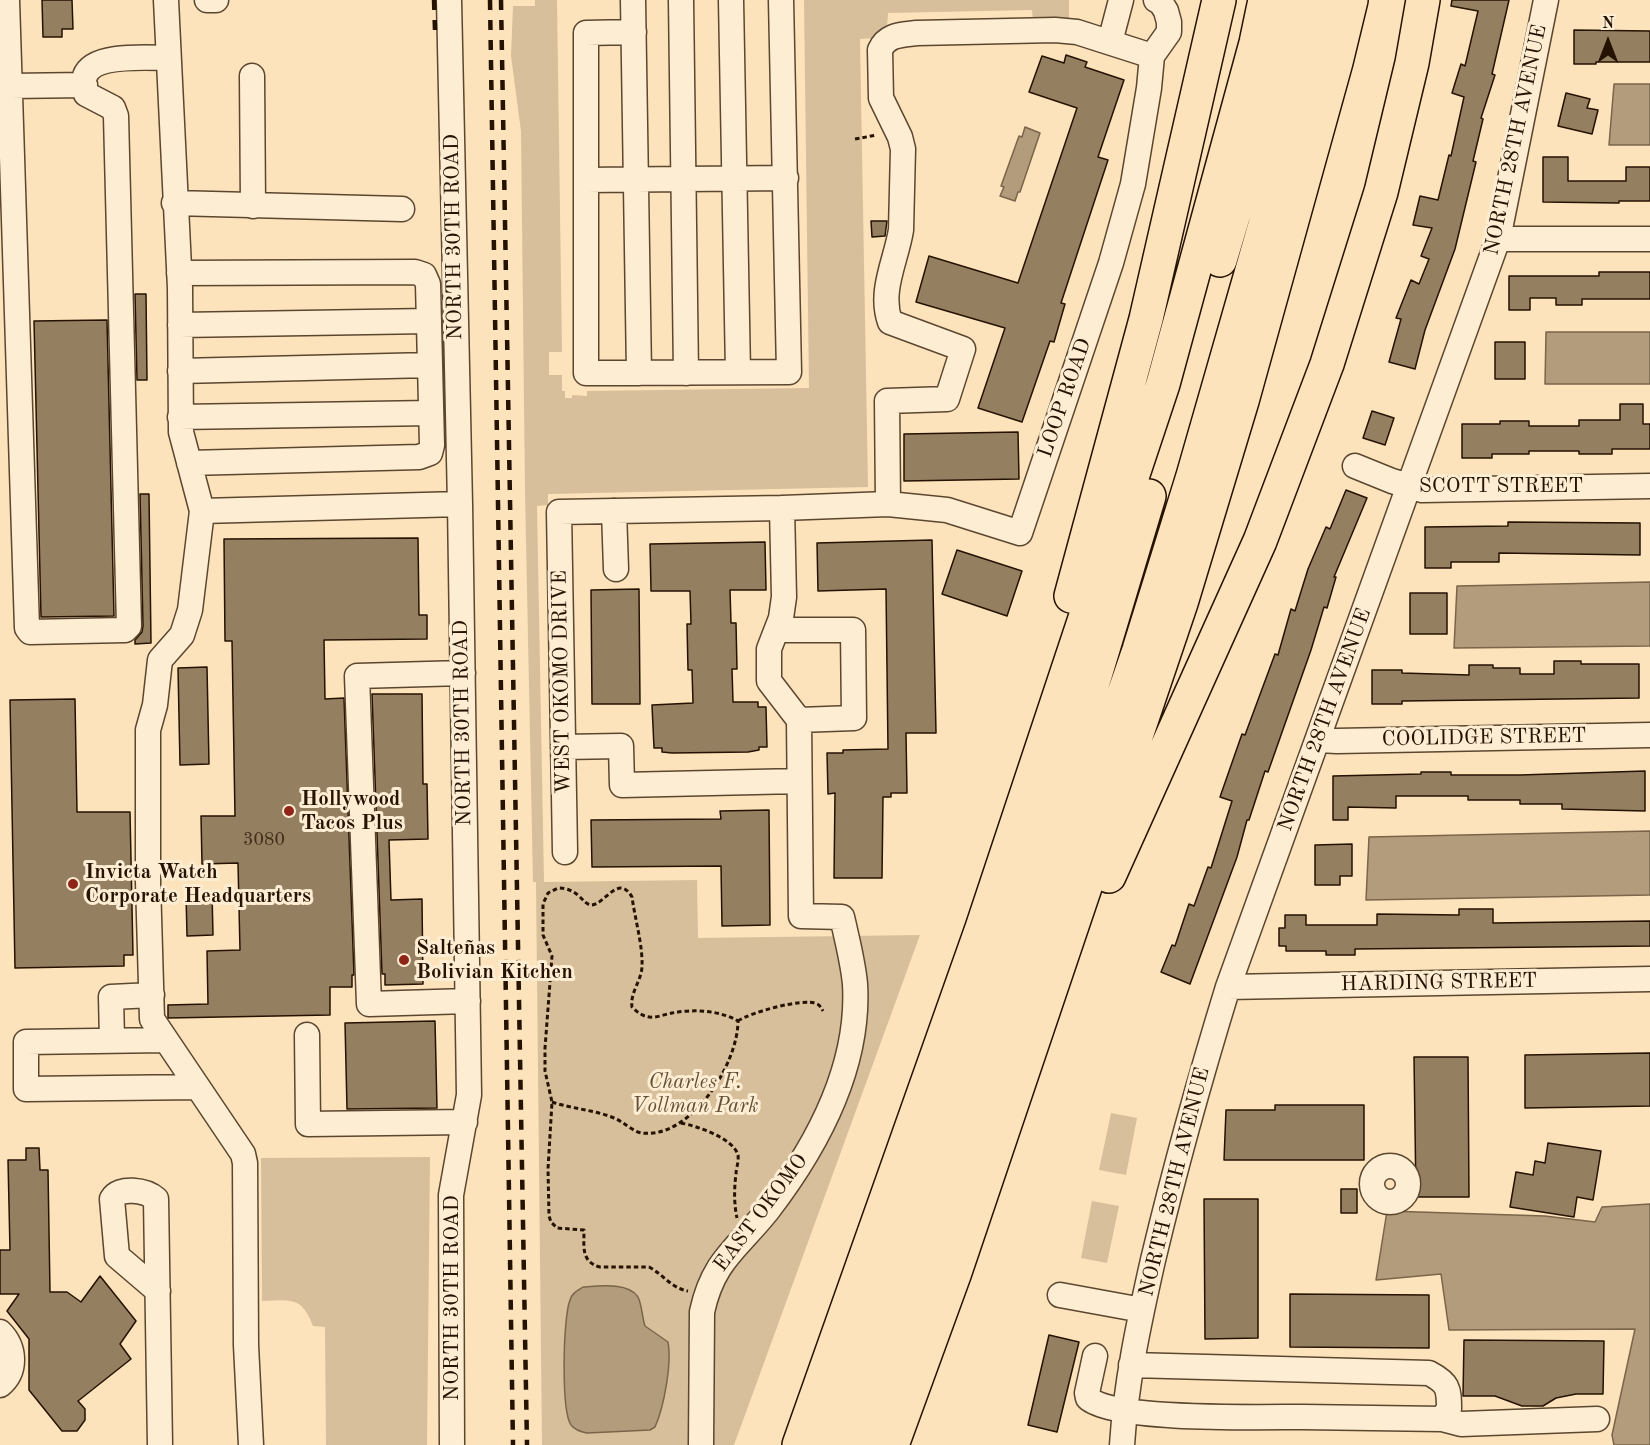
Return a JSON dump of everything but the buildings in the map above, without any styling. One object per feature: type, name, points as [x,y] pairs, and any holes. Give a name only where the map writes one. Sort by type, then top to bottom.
[{"type":"highway","points":[[982,928],[1146,319],[1219,0]]},
{"type":"highway","points":[[799,1445],[982,928],[1163,384],[1256,43],[1265,0]]},
{"type":"highway","points":[[825,1445],[1001,958],[1069,762],[1262,119],[1289,0]]},
{"type":"highway","points":[[858,1444],[1050,909],[1142,639],[1193,476],[1265,225],[1319,0]]},
{"type":"highway","points":[[893,1445],[956,1272],[1181,603],[1242,401],[1351,0]]},
{"type":"highway","points":[[1063,955],[1106,883],[1255,552],[1327,364],[1381,192],[1412,63],[1423,0]]},
{"type":"street","points":[[7,0],[27,628],[30,632],[125,630],[129,626],[116,116],[113,108],[86,94],[84,78],[87,72],[104,60],[168,58]]},
{"type":"street","points":[[166,0],[179,273],[181,432],[202,511],[190,610],[182,635],[160,660],[155,705],[148,730],[148,882],[152,1019],[243,1154],[245,1163],[245,1334],[251,1445]]},
{"type":"street","points":[[207,0],[216,0]]},
{"type":"street","name":"NORTH 30TH ROAD","points":[[449,0],[469,1095],[451,1195],[452,1445]]},
{"type":"street","points":[[633,0],[639,373]]},
{"type":"street","points":[[681,0],[686,373]]},
{"type":"street","points":[[730,0],[738,372]]},
{"type":"street","points":[[634,32],[586,33],[586,374],[789,372],[781,0]]},
{"type":"street","points":[[1104,40],[1109,0]]},
{"type":"street","points":[[1104,40],[1121,0]]},
{"type":"street","points":[[616,569],[614,511],[888,504],[887,401],[947,399],[963,349],[890,322],[886,311],[890,270],[901,230],[903,149],[900,136],[881,98],[880,50],[883,43],[897,35],[917,33],[1055,30],[1077,32],[1152,56],[1168,32],[1169,22],[1166,11],[1156,0]]},
{"type":"street","name":"NORTH 28TH AVENUE","points":[[1122,1445],[1124,1410],[1131,1365],[1174,1169],[1228,987],[1498,239],[1546,0]]},
{"type":"street","name":"LOOP ROAD","points":[[888,504],[947,510],[1020,533],[1111,263],[1133,184],[1152,56]]},
{"type":"street","points":[[252,76],[253,206]]},
{"type":"street","points":[[10,86],[85,85]]},
{"type":"street","points":[[586,180],[786,178]]},
{"type":"street","points":[[174,203],[402,209]]},
{"type":"street","points":[[1498,239],[1650,239]]},
{"type":"street","points":[[179,273],[415,272],[424,275],[428,285],[432,445],[429,453],[419,457],[189,463]]},
{"type":"street","points":[[180,325],[429,321]]},
{"type":"street","points":[[180,371],[430,365]]},
{"type":"street","points":[[180,417],[431,412]]},
{"type":"street","name":"SCOTT STREET","points":[[1355,466],[1422,490],[1650,486]]},
{"type":"street","points":[[202,511],[460,504]]},
{"type":"street","points":[[563,747],[621,746],[622,785],[799,782],[799,720],[770,681],[769,649],[781,618],[784,597],[782,508]]},
{"type":"street","name":"WEST OKOMO DRIVE","points":[[565,852],[559,512],[614,511]]},
{"type":"street","points":[[777,630],[854,630],[854,718],[799,720]]},
{"type":"street","points":[[463,673],[357,676],[369,1004],[468,1000]]},
{"type":"street","name":"COOLIDGE STREET","points":[[1318,740],[1650,735]]},
{"type":"street","name":"EAST OKOMO","points":[[700,1445],[702,1312],[706,1293],[725,1257],[766,1212],[810,1149],[823,1124],[843,1070],[852,1031],[855,984],[842,917],[801,916],[799,782]]},
{"type":"street","name":"HARDING STREET","points":[[1228,987],[1650,979]]},
{"type":"street","points":[[112,1040],[111,997],[152,995]]},
{"type":"street","points":[[307,1035],[308,1124],[465,1122]]},
{"type":"street","points":[[165,1040],[26,1042],[26,1089],[197,1087]]},
{"type":"street","points":[[158,1291],[160,1445]]},
{"type":"street","points":[[1060,1295],[1142,1310]]},
{"type":"street","points":[[0,1332],[9,1341],[12,1354],[7,1379],[0,1385]]},
{"type":"street","points":[[1095,1356],[1087,1393],[1088,1398],[1098,1404],[1124,1410],[1195,1416],[1442,1419],[1461,1424],[1597,1419]]},
{"type":"street","points":[[1131,1365],[1429,1373],[1442,1380],[1448,1390],[1449,1409],[1442,1419]]},
{"type":"path","points":[[855,139],[875,136],[880,132]]},
{"type":"path","points":[[692,1292],[677,1289],[649,1267],[593,1265],[588,1262],[584,1254],[584,1230],[553,1226],[549,1216],[548,1169],[552,1102],[545,1071],[545,1048],[552,956],[543,935],[545,898],[552,889],[569,888],[591,905],[616,890],[622,889],[631,894],[642,964],[640,977],[631,1000],[632,1007],[645,1016],[654,1017],[675,1012],[717,1013],[738,1021]]},
{"type":"path","points":[[738,1021],[747,1015],[808,1002],[817,1004],[824,1011]]},
{"type":"path","points":[[681,1124],[704,1101],[728,1064],[738,1033],[738,1021]]},
{"type":"path","points":[[552,1102],[616,1118],[640,1133],[654,1133],[681,1124],[709,1131],[733,1147],[738,1154],[735,1208],[740,1227]]},
{"type":"green space","name":"Charles F. Vollman Park","points":[[535,0],[557,0],[562,352],[549,352],[549,375],[562,375],[562,391],[565,391],[565,398],[572,398],[572,395],[587,396],[587,391],[809,388],[804,0],[1069,0],[1069,21],[1033,22],[1032,10],[888,13],[887,27],[883,35],[860,39],[868,487],[548,494],[548,505],[537,506],[544,882],[697,880],[698,938],[920,935],[734,1445],[542,1445],[536,882],[533,882],[525,492],[521,131],[511,56],[513,6],[535,6]]},
{"type":"green space","points":[[1111,1113],[1137,1118],[1126,1175],[1099,1170]]},
{"type":"green space","points":[[430,1157],[427,1445],[326,1445],[325,1327],[313,1326],[304,1309],[294,1302],[262,1301],[261,1158]]},
{"type":"green space","points":[[1092,1201],[1119,1206],[1107,1263],[1081,1258]]},
{"type":"shaded area","points":[[1614,84],[1650,84],[1650,145],[1609,145]]},
{"type":"shaded area","points":[[1025,127],[1040,133],[1015,201],[1000,196],[1004,187],[1001,186],[1019,136],[1022,137]]},
{"type":"shaded area","points":[[1546,332],[1650,332],[1650,384],[1545,384]]},
{"type":"shaded area","points":[[1650,582],[1650,646],[1454,648],[1457,586]]},
{"type":"shaded area","points":[[1650,831],[1650,895],[1366,900],[1369,837]]},
{"type":"shaded area","points":[[1650,1204],[1650,1445],[1614,1445],[1612,1435],[1635,1329],[1449,1330],[1441,1274],[1376,1280],[1387,1211],[1545,1216],[1595,1222],[1602,1207]]},
{"type":"shaded area","points":[[613,1286],[634,1292],[639,1300],[645,1326],[668,1342],[669,1361],[664,1397],[655,1427],[650,1430],[587,1433],[571,1425],[564,1383],[566,1325],[571,1298],[583,1287]]},
{"type":"railway","points":[[434,0],[435,30]]},
{"type":"railway","points":[[490,0],[513,1445]]},
{"type":"railway","points":[[501,0],[527,1445]]},
{"type":"place","name":"Hollywood Tacos Plus","points":[[289,811]]},
{"type":"place","name":"Invicta Watch Corporate Headquarters","points":[[73,884]]},
{"type":"place","name":"Salteñas Bolivian Kitchen","points":[[404,960]]}]
